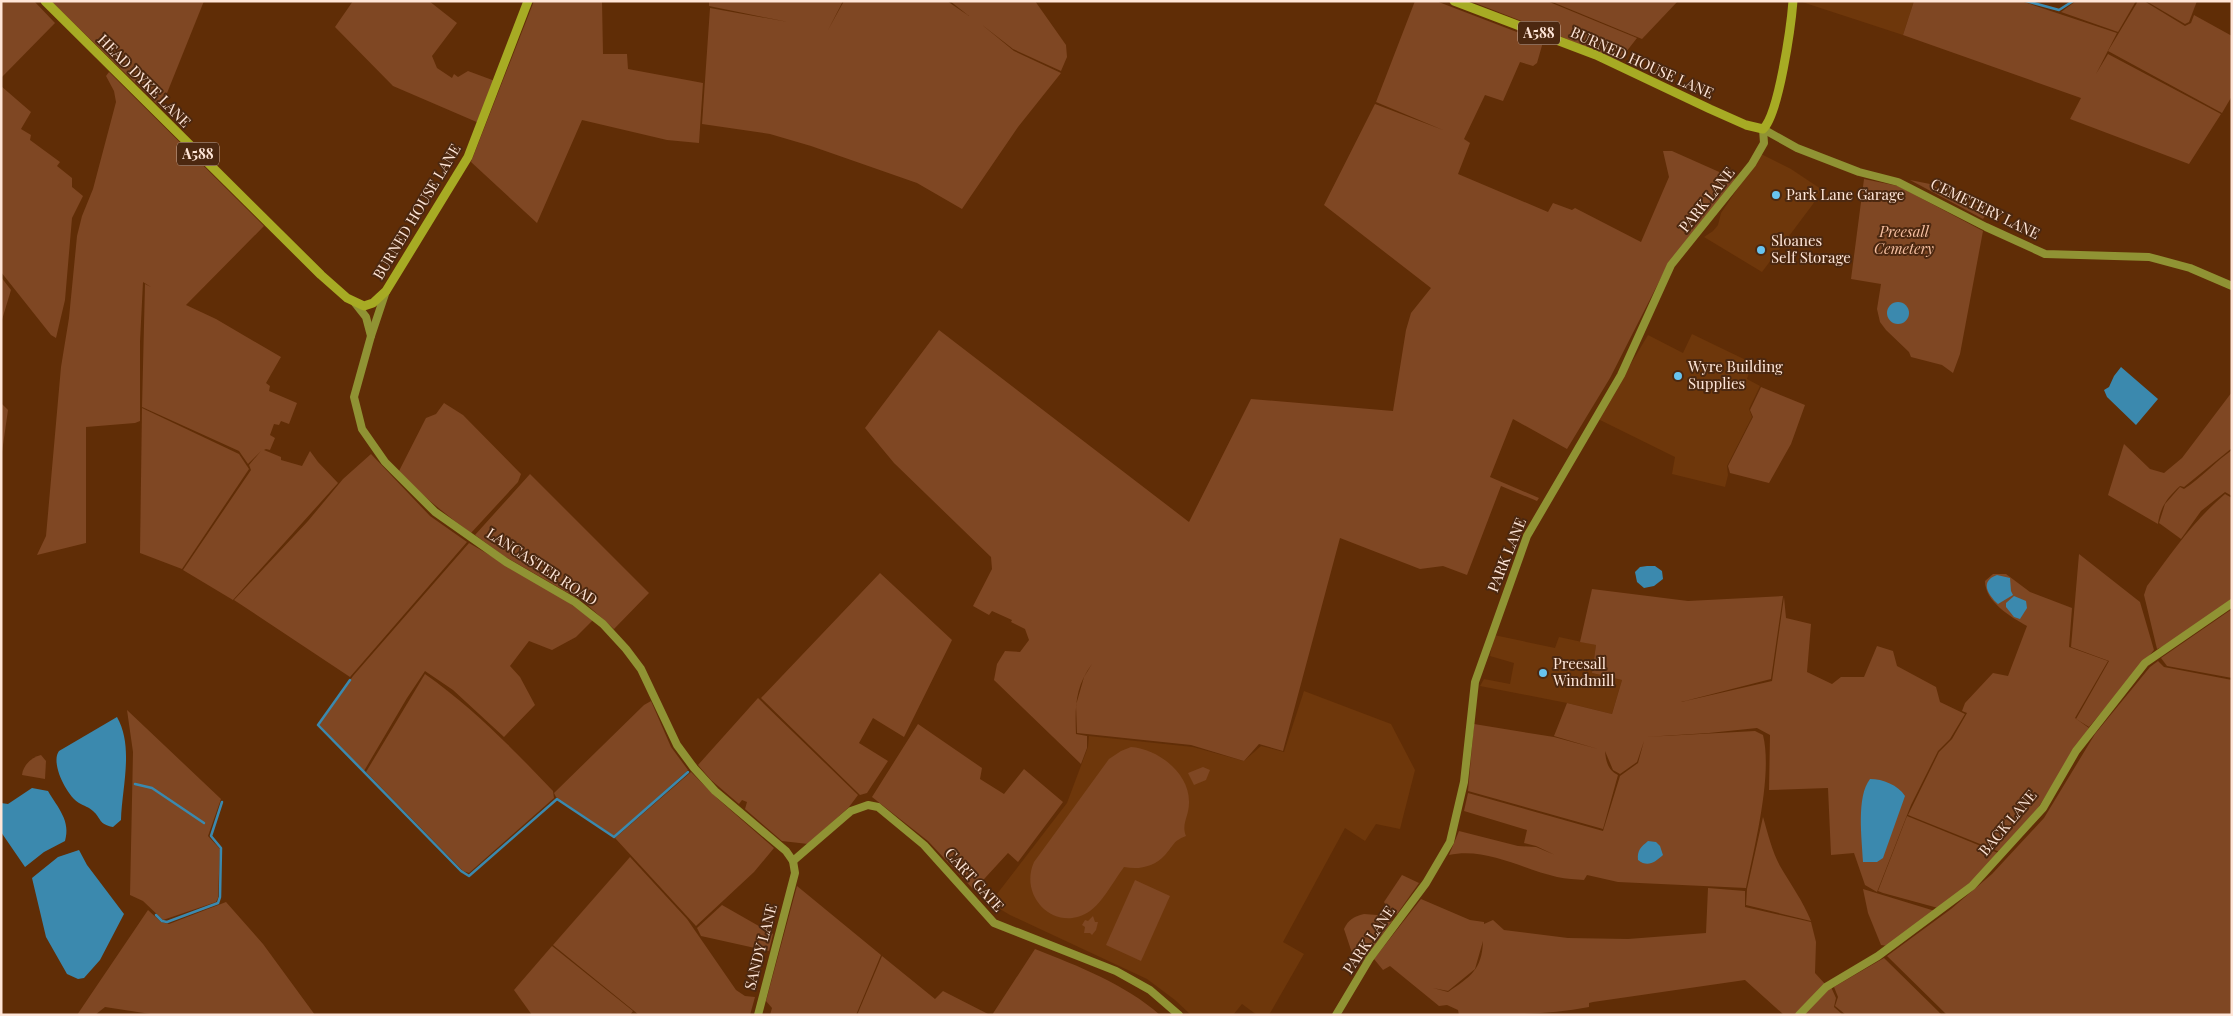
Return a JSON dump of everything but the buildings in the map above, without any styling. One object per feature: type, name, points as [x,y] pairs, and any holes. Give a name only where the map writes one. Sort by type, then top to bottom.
[{"type":"main road","name":"HEAD DYKE LANE","points":[[45,1],[296,250],[347,298],[355,303]]},
{"type":"main road","name":"BURNED HOUSE LANE","points":[[355,303],[364,306],[373,303],[386,291],[468,157],[528,1]]},
{"type":"main road","name":"BURNED HOUSE LANE","points":[[1454,1],[1596,55],[1710,110],[1750,127],[1763,129]]},
{"type":"main road","points":[[1763,129],[1769,120],[1783,68],[1793,1]]},
{"type":"main road","name":"CEMETERY LANE","points":[[1763,129],[1797,148],[1860,172],[1898,182],[1986,227],[2045,254],[2149,257],[2190,268],[2232,286]]},
{"type":"main road","name":"PARK LANE","points":[[1336,1015],[1370,958],[1426,884],[1450,842],[1464,782],[1475,682],[1527,536],[1621,375],[1671,265],[1752,164],[1764,143],[1763,129]]},
{"type":"main road","name":"LANCASTER ROAD","points":[[386,291],[354,397],[362,428],[386,462],[434,512],[506,562],[575,602],[603,624],[641,669],[677,745],[694,768],[715,791],[786,851],[794,861]]},
{"type":"main road","points":[[355,303],[366,317],[371,336]]},
{"type":"main road","name":"BACK LANE","points":[[1799,1015],[1826,988],[1878,956],[1972,886],[2042,808],[2076,751],[2146,664],[2232,603]]},
{"type":"main road","name":"CART GATE","points":[[794,861],[851,811],[868,804],[878,807],[924,845],[994,923],[1116,971],[1150,990],[1179,1015]]},
{"type":"main road","name":"SANDY LANE","points":[[758,1015],[795,873],[794,861]]},
{"type":"shaded area","points":[[1799,1],[1914,1],[1903,35]]},
{"type":"shaded area","points":[[1761,154],[1791,169],[1821,189],[1813,204],[1762,272],[1704,237],[1718,225],[1721,213]]},
{"type":"shaded area","points":[[1692,334],[1752,363],[1747,379],[1760,386],[1749,409],[1752,417],[1727,466],[1728,475],[1725,487],[1672,474],[1675,457],[1598,419],[1648,335],[1683,353]]},
{"type":"shaded area","points":[[1494,635],[1555,648],[1559,637],[1596,645],[1592,673],[1622,680],[1612,714],[1480,686],[1484,679],[1510,684],[1514,663],[1490,656]]},
{"type":"shaded area","points":[[1304,691],[1391,724],[1415,770],[1400,829],[1376,824],[1365,841],[1345,828],[1283,942],[1304,954],[1269,1015],[1257,1015],[1242,1004],[1233,1015],[1191,1015],[1147,979],[1010,915],[990,903],[1067,803],[1088,747],[1089,736],[1193,747],[1244,761],[1261,746],[1284,752]]},
{"type":"green space","points":[[1,1],[34,1],[55,23],[1,78]]},
{"type":"green space","points":[[51,1],[204,1],[161,108]]},
{"type":"green space","points":[[353,1],[429,1],[457,23],[432,56],[437,68],[452,78],[454,74],[458,77],[468,71],[495,81],[479,123],[393,86],[335,27]]},
{"type":"green space","points":[[534,1],[602,1],[603,54],[627,54],[628,69],[703,83],[699,143],[667,140],[582,120],[537,223],[471,162]]},
{"type":"green space","points":[[709,1],[843,1],[828,30],[844,1],[947,1],[969,16],[950,1],[1035,1],[1066,45],[1067,57],[1061,71],[1013,49],[981,24],[1014,51],[1061,73],[1018,127],[962,209],[917,183],[811,146],[770,134],[702,124],[710,8],[788,22],[709,6]]},
{"type":"green space","points":[[1415,1],[1436,1],[1543,42],[1537,63],[1533,66],[1520,62],[1503,101],[1485,95],[1464,139],[1470,143],[1458,174],[1548,212],[1553,203],[1572,210],[1575,208],[1641,242],[1669,177],[1663,151],[1672,151],[1735,179],[1668,264],[1610,378],[1567,449],[1513,419],[1490,477],[1539,498],[1537,501],[1501,486],[1467,575],[1443,566],[1420,569],[1340,538],[1283,751],[1259,744],[1244,761],[1191,745],[1077,733],[1076,707],[1076,734],[1087,736],[1087,748],[1081,764],[994,680],[997,664],[1005,651],[1020,652],[1029,640],[1025,629],[1011,622],[1012,620],[992,611],[989,615],[973,606],[992,569],[991,557],[894,463],[865,428],[939,330],[1189,522],[1251,399],[1393,411],[1406,330],[1411,313],[1431,288],[1324,205],[1375,104],[1443,130],[1376,102]],"holes":[[[1084,678],[1077,703],[1079,689]]]},
{"type":"green space","points":[[1470,1],[1547,1],[1637,38],[1619,61]]},
{"type":"green space","points":[[1550,1],[1678,1],[1642,39]]},
{"type":"green space","points":[[1914,1],[2021,1],[2117,33],[2096,74],[2108,54],[2221,114],[2189,164],[2070,119],[2081,98],[1903,35]]},
{"type":"green space","points":[[2076,1],[2136,1],[2118,32],[2061,12]]},
{"type":"green space","points":[[2138,1],[2144,1],[2185,26],[2191,23],[2194,15],[2232,36],[2232,96],[2222,113],[2108,51]]},
{"type":"green space","points":[[2146,1],[2197,1],[2189,22],[2185,24]]},
{"type":"green space","points":[[109,72],[264,226],[186,305],[216,319],[281,357],[266,383],[270,386],[269,391],[297,403],[289,424],[281,421],[279,425],[274,424],[270,435],[275,438],[270,450],[264,450],[281,457],[281,460],[302,466],[310,451],[338,483],[233,600],[183,570],[251,470],[249,465],[261,451],[248,464],[239,451],[142,407],[145,284],[151,287],[143,282],[140,342],[140,421],[86,427],[86,543],[37,555],[46,536],[61,367],[69,318],[77,236],[82,216],[93,189],[116,102],[114,91],[106,76]]},
{"type":"green space","points":[[1,86],[31,112],[21,129],[31,135],[30,140],[60,162],[57,166],[72,178],[72,187],[83,196],[72,218],[65,300],[56,338],[51,335],[1,272]]},
{"type":"green space","name":"Preesall Cemetery","points":[[1864,179],[1898,186],[1983,231],[1960,354],[1953,373],[1942,365],[1911,357],[1909,352],[1880,322],[1877,309],[1881,284],[1851,279]]},
{"type":"green space","points":[[1910,180],[1930,184],[1988,211],[1983,219]]},
{"type":"green space","points":[[1,277],[11,290],[1,323]]},
{"type":"green space","points":[[1761,387],[1805,405],[1791,444],[1769,483],[1730,473],[1728,466],[1753,417],[1750,410]]},
{"type":"green space","points":[[2232,392],[2232,448],[2184,487],[2180,486],[2168,498],[2158,524],[2108,495],[2124,444],[2150,469],[2164,473],[2182,458]]},
{"type":"green space","points":[[1,403],[8,410],[1,459]]},
{"type":"green space","points":[[444,403],[463,415],[521,474],[518,482],[471,533],[433,504],[399,471],[426,418],[436,414]]},
{"type":"green space","points":[[142,408],[239,454],[249,469],[182,569],[140,553]]},
{"type":"green space","points":[[2232,450],[2232,496],[2225,492],[2201,511],[2181,539],[2159,523],[2165,504],[2180,487],[2184,489],[2190,485]]},
{"type":"green space","points":[[371,454],[430,516],[467,542],[350,677],[234,600],[308,521],[343,479]]},
{"type":"green space","points":[[530,474],[649,593],[614,629],[584,602],[504,556],[475,535]]},
{"type":"green space","points":[[2225,494],[2232,498],[2232,601],[2171,643],[2157,649],[2144,595],[2147,586],[2192,527]]},
{"type":"green space","points":[[469,543],[561,597],[593,620],[576,637],[552,650],[529,641],[510,666],[520,677],[535,705],[504,737],[453,690],[425,671],[364,771],[319,725],[353,676]]},
{"type":"green space","points":[[2079,554],[2140,602],[2154,650],[2089,727],[2076,719],[2109,661],[2071,647]]},
{"type":"green space","points":[[880,573],[952,640],[904,737],[873,718],[859,743],[888,761],[867,793],[860,795],[761,698]]},
{"type":"green space","points":[[1993,574],[2006,574],[2030,592],[2072,608],[2069,647],[2108,661],[2075,718],[2089,728],[2036,811],[2000,852],[1908,815],[1939,752],[1952,739],[1967,713],[1962,711],[1965,703],[1993,673],[2008,676],[2027,626],[2000,608],[1989,596],[1985,581]]},
{"type":"green space","points":[[1592,589],[1688,601],[1783,596],[1771,679],[1681,702],[1772,681],[1784,597],[1786,618],[1811,624],[1807,672],[1832,684],[1841,677],[1864,677],[1877,646],[1893,651],[1897,666],[1936,687],[1940,702],[1965,714],[1950,739],[1938,751],[1911,805],[1877,892],[1865,885],[1854,853],[1831,855],[1828,788],[1769,790],[1770,735],[1757,728],[1645,737],[1755,731],[1763,735],[1766,770],[1764,790],[1758,833],[1746,888],[1618,882],[1587,875],[1584,880],[1567,879],[1490,856],[1463,853],[1449,855],[1459,831],[1518,846],[1536,847],[1555,855],[1536,846],[1524,843],[1527,830],[1464,811],[1468,793],[1603,831],[1620,776],[1638,763],[1644,741],[1637,762],[1620,774],[1613,770],[1605,751],[1608,765],[1612,771],[1618,775],[1603,829],[1468,791],[1474,724],[1554,737],[1598,749],[1554,736],[1567,703],[1612,714],[1622,680],[1592,673],[1596,645],[1580,642]]},
{"type":"green space","points":[[2232,609],[2232,678],[2167,666],[2161,658]]},
{"type":"green space","points":[[2158,661],[2164,667],[2232,680],[2232,1015],[1947,1015],[1887,956],[1951,909],[1992,874],[2044,818],[2095,734],[2150,667]]},
{"type":"green space","points":[[425,674],[460,701],[508,744],[553,791],[554,798],[469,873],[463,871],[366,772]]},
{"type":"green space","points":[[758,698],[858,795],[849,807],[808,844],[782,841],[745,809],[747,802],[742,800],[739,804],[711,780],[698,765]]},
{"type":"green space","points":[[651,701],[671,747],[688,770],[614,836],[556,797],[554,793],[644,705]]},
{"type":"green space","points":[[127,710],[221,799],[208,836],[220,849],[218,898],[216,902],[163,920],[143,901],[130,895],[133,752]]},
{"type":"green space","points":[[918,724],[982,768],[980,779],[1004,794],[1024,769],[1063,802],[1018,862],[1008,853],[974,890],[928,841],[872,797]]},
{"type":"green space","points":[[1131,747],[1152,752],[1170,764],[1184,782],[1188,792],[1189,803],[1184,828],[1186,836],[1176,842],[1161,859],[1151,865],[1141,868],[1124,867],[1104,897],[1090,911],[1077,917],[1065,918],[1054,915],[1044,909],[1036,899],[1031,888],[1030,875],[1034,862],[1109,759]]},
{"type":"green space","points":[[41,755],[46,761],[45,779],[22,775],[24,768],[29,762]]},
{"type":"green space","points":[[1203,767],[1210,770],[1206,780],[1194,785],[1188,773]]},
{"type":"green space","points":[[691,772],[718,799],[774,848],[754,872],[696,926],[615,838]]},
{"type":"green space","points":[[1907,816],[1998,853],[1975,881],[1938,908],[1878,891]]},
{"type":"green space","points":[[1763,817],[1777,860],[1811,921],[1746,905],[1747,889]]},
{"type":"green space","points":[[630,857],[687,919],[736,990],[745,996],[755,997],[750,1015],[639,1015],[553,945]]},
{"type":"green space","points":[[1402,875],[1419,883],[1397,914],[1387,907],[1384,902]]},
{"type":"green space","points":[[1135,880],[1170,896],[1141,961],[1106,945]]},
{"type":"green space","points":[[797,886],[881,955],[856,1015],[770,1015],[772,1008],[766,1001]]},
{"type":"green space","points":[[1708,888],[1745,891],[1745,907],[1811,922],[1816,942],[1815,973],[1825,984],[1794,1015],[1784,1015],[1745,980],[1593,1002],[1589,1003],[1589,1007],[1557,1012],[1459,1015],[1458,1010],[1447,1005],[1439,1006],[1390,966],[1383,970],[1374,959],[1421,899],[1470,920],[1484,922],[1484,924],[1493,920],[1504,930],[1568,938],[1628,939],[1706,933]],"holes":[[[1483,941],[1482,951],[1475,969]],[[1475,969],[1463,982],[1448,992],[1433,988],[1448,991]]]},
{"type":"green space","points":[[1863,889],[1935,911],[1888,946],[1881,945],[1868,913]]},
{"type":"green space","points":[[226,902],[263,944],[315,1015],[157,1015],[105,1007],[95,1015],[77,1015],[148,910],[161,922],[169,924]]},
{"type":"green space","points":[[722,905],[773,934],[769,951],[701,936],[697,928]]},
{"type":"green space","points":[[1364,914],[1377,915],[1392,921],[1362,963],[1352,953],[1344,929],[1352,919]]},
{"type":"green space","points":[[1093,916],[1095,922],[1098,922],[1096,930],[1092,935],[1084,933],[1085,927],[1082,925],[1085,920],[1088,921]]},
{"type":"green space","points":[[552,946],[633,1011],[630,1015],[532,1015],[514,990]]},
{"type":"green space","points":[[1035,949],[1084,969],[1116,985],[1132,994],[1160,1015],[992,1015]]},
{"type":"green space","points":[[882,956],[935,999],[943,991],[990,1015],[857,1015]]},
{"type":"green space","points":[[1884,958],[1942,1015],[1846,1015],[1835,1006],[1838,997],[1834,987]]},
{"type":"green space","points":[[1831,987],[1836,998],[1834,1007],[1843,1015],[1803,1015]]},
{"type":"water","points":[[1898,302],[1906,305],[1909,313],[1906,321],[1898,324],[1890,321],[1887,313],[1890,305]]},
{"type":"water","points":[[2121,367],[2158,399],[2136,425],[2107,397],[2104,390],[2109,387]]},
{"type":"water","points":[[1655,566],[1662,571],[1663,579],[1654,586],[1644,588],[1637,582],[1635,572],[1640,567]]},
{"type":"water","points":[[1997,575],[2010,578],[2013,595],[1998,604],[1987,588],[1988,581]]},
{"type":"water","points":[[2014,596],[2026,601],[2027,608],[2020,619],[2014,617],[2006,607],[2006,603]]},
{"type":"water","points":[[117,717],[125,741],[126,767],[121,820],[113,827],[102,823],[96,814],[79,803],[70,794],[58,771],[57,756],[59,751]]},
{"type":"water","points":[[1870,779],[1890,783],[1905,796],[1883,858],[1877,862],[1863,862],[1861,807]]},
{"type":"water","points":[[32,788],[48,791],[65,821],[66,834],[65,841],[44,852],[25,867],[1,832],[1,803],[8,804]]},
{"type":"water","points":[[1648,841],[1656,842],[1660,846],[1663,855],[1654,862],[1645,864],[1638,860],[1638,854],[1643,845]]},
{"type":"water","points":[[79,850],[87,865],[124,914],[100,960],[84,978],[78,979],[67,974],[46,937],[32,878],[58,857]]},
{"type":"waterway","points":[[2026,1],[2059,10],[2073,1]]},
{"type":"waterway","points":[[350,680],[318,725],[461,871],[469,876],[557,799],[614,837],[688,772]]},
{"type":"waterway","points":[[135,784],[152,788],[204,823]]},
{"type":"waterway","points":[[156,915],[162,921],[167,922],[218,903],[220,897],[221,848],[211,836],[222,802]]},
{"type":"place","name":"Park Lane Garage","points":[[1776,195]]},
{"type":"place","name":"Sloanes Self Storage","points":[[1761,250]]},
{"type":"place","name":"Wyre Building Supplies","points":[[1678,376]]},
{"type":"place","name":"Preesall Windmill","points":[[1543,673]]}]
